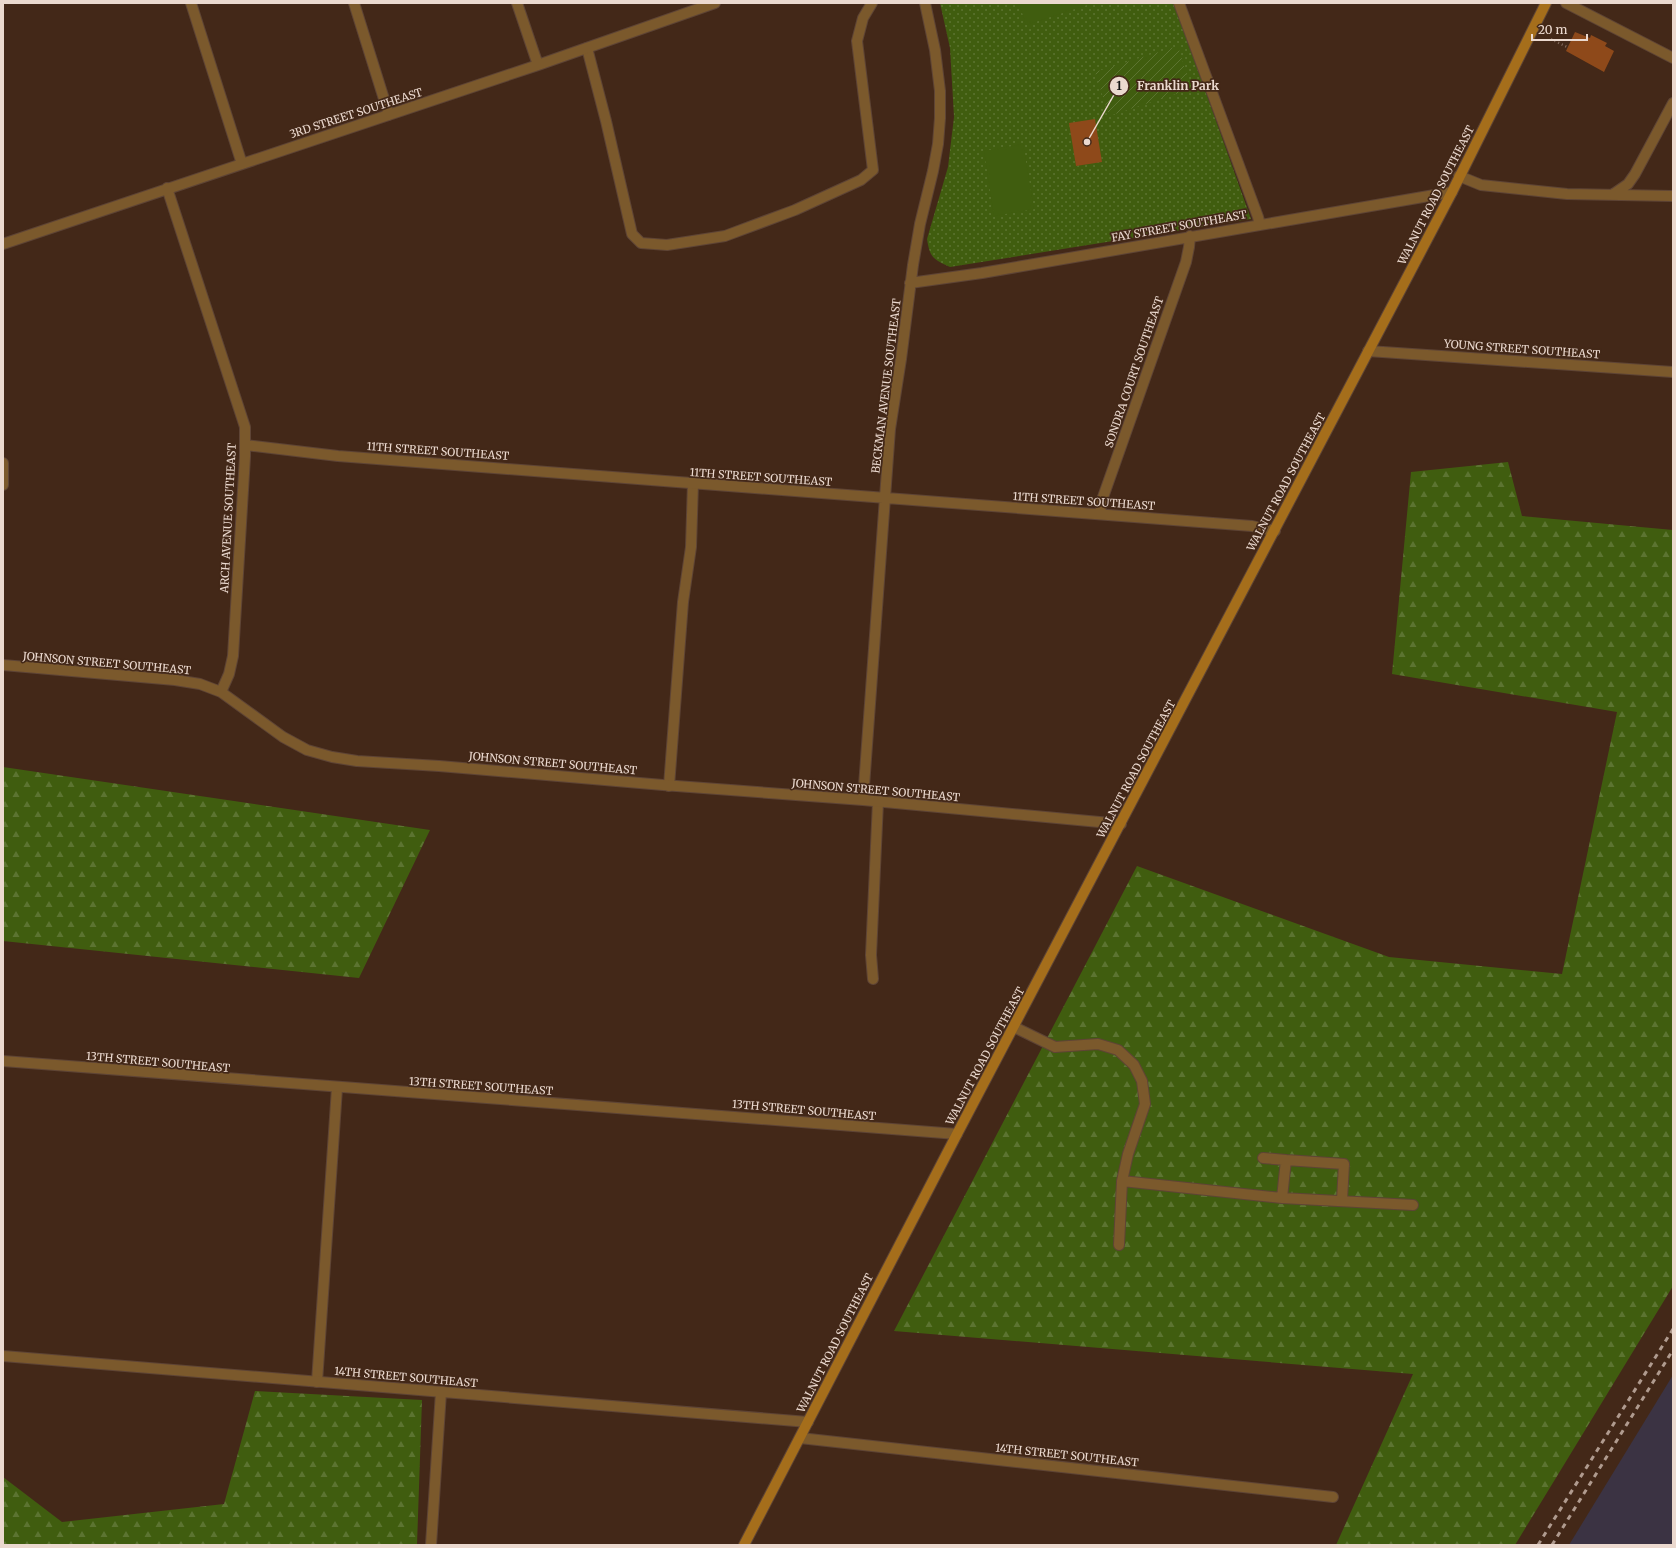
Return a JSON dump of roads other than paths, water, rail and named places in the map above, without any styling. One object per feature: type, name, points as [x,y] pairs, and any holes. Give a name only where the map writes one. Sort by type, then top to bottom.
[{"type":"main road","name":"WALNUT ROAD SOUTHEAST","points":[[744,1545],[957,1134],[1452,192],[1546,3]]},
{"type":"street","points":[[191,3],[242,164]]},
{"type":"street","points":[[354,3],[390,115]]},
{"type":"street","points":[[517,3],[538,65]]},
{"type":"street","name":"3RD STREET SOUTHEAST","points":[[3,244],[538,65],[715,3]]},
{"type":"street","points":[[587,48],[606,121],[632,234],[641,243],[667,245],[725,236],[795,210],[861,180],[873,170],[857,41],[863,18],[872,3]]},
{"type":"street","name":"BECKMAN AVENUE SOUTHEAST","points":[[862,800],[890,429],[910,283],[920,224],[934,164],[940,118],[940,91],[936,57],[925,3]]},
{"type":"street","points":[[1179,3],[1260,224]]},
{"type":"street","points":[[1566,3],[1673,58]]},
{"type":"street","points":[[1612,195],[1628,184],[1635,174],[1673,103]]},
{"type":"street","points":[[1459,176],[1481,185],[1567,194],[1673,196]]},
{"type":"street","name":"ARCH AVENUE SOUTHEAST","points":[[167,188],[244,428],[245,445],[233,656],[229,674],[221,692]]},
{"type":"street","name":"FAY STREET SOUTHEAST","points":[[910,283],[982,273],[1452,192]]},
{"type":"street","name":"SONDRA COURT SOUTHEAST","points":[[1100,514],[1102,500],[1186,262],[1190,236]]},
{"type":"street","name":"YOUNG STREET SOUTHEAST","points":[[1368,352],[1673,372]]},
{"type":"street","name":"11TH STREET SOUTHEAST","points":[[245,445],[338,456],[1252,526],[1275,531]]},
{"type":"street","points":[[3,463],[3,485]]},
{"type":"street","points":[[669,786],[683,602],[690,547],[693,483]]},
{"type":"street","name":"JOHNSON STREET SOUTHEAST","points":[[3,665],[175,680],[200,684],[221,692],[283,738],[306,750],[332,757],[357,761],[439,766],[669,786],[862,800],[1121,824]]},
{"type":"street","points":[[873,979],[870,955],[878,802]]},
{"type":"street","points":[[1014,1027],[1054,1047],[1098,1044],[1118,1050],[1134,1065],[1142,1081],[1145,1104],[1128,1154],[1122,1182],[1119,1245]]},
{"type":"street","name":"13TH STREET SOUTHEAST","points":[[3,1061],[337,1088],[714,1114],[957,1134]]},
{"type":"street","points":[[317,1382],[337,1088]]},
{"type":"street","points":[[1262,1158],[1344,1164],[1342,1200]]},
{"type":"street","points":[[1282,1198],[1286,1160]]},
{"type":"street","points":[[1122,1182],[1282,1198],[1342,1200],[1413,1205]]},
{"type":"street","name":"14TH STREET SOUTHEAST","points":[[3,1356],[808,1422]]},
{"type":"street","points":[[431,1545],[441,1392]]},
{"type":"street","name":"14TH STREET SOUTHEAST","points":[[800,1438],[1333,1497]]},
{"type":"railway","points":[[1538,1545],[1673,1329]]},
{"type":"railway","points":[[1552,1545],[1673,1350]]},
{"type":"place","name":"Franklin Park","points":[[1087,142]]}]
